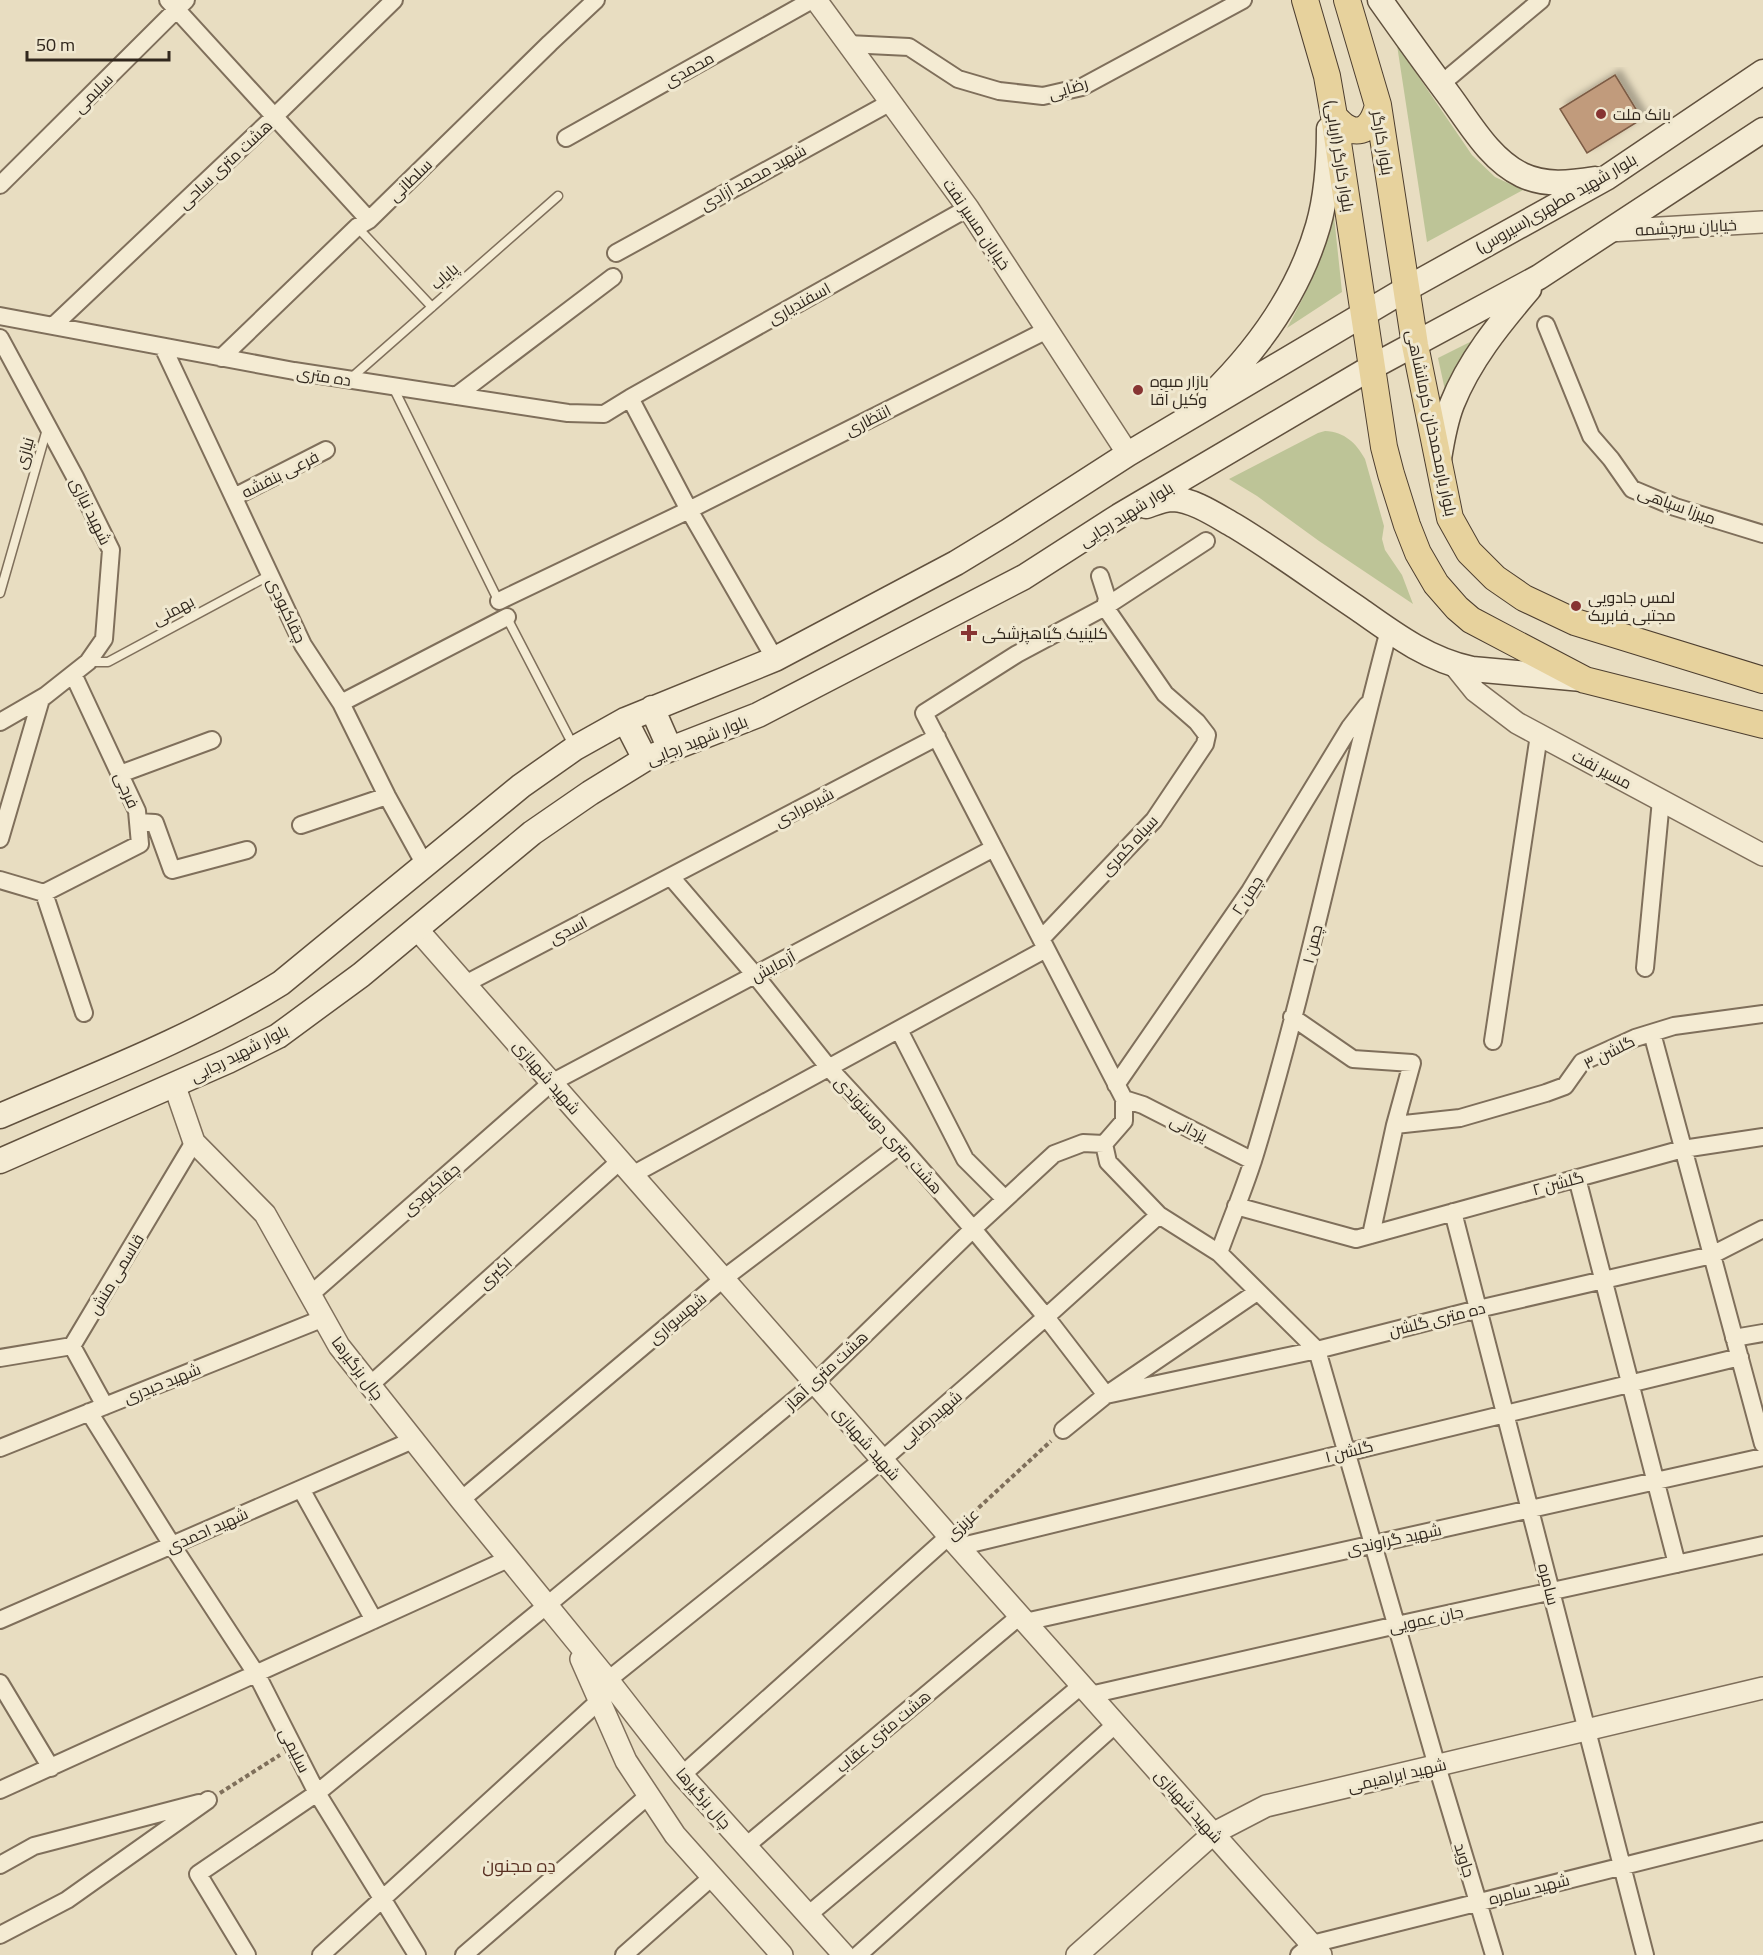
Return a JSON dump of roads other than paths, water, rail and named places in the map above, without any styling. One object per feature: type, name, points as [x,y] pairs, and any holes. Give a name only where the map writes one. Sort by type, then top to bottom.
[{"type":"main road","name":"بلوار کارگر (اربابی)","points":[[1305,0],[1327,76],[1335,116],[1365,314]]},
{"type":"main road","name":"بلوار کارگر","points":[[1347,0],[1378,105],[1406,289]]},
{"type":"main road","points":[[1380,0],[1477,134],[1508,167],[1524,176],[1544,182],[1568,183],[1606,178]]},
{"type":"main road","name":"بلوار شهید مطهری(سیروس)","points":[[1406,289],[1606,178],[1763,72]]},
{"type":"main road","points":[[1184,421],[1232,374],[1268,329],[1292,290],[1306,257],[1318,226],[1327,171],[1329,118],[1327,76]]},
{"type":"main road","points":[[1335,116],[1345,128],[1358,131],[1371,124],[1378,105]]},
{"type":"main road","points":[[1415,345],[1539,277],[1763,130]]},
{"type":"main road","points":[[1438,459],[1447,420],[1459,388],[1488,341],[1539,277]]},
{"type":"main road","points":[[0,1116],[176,1040],[243,1007],[281,983],[521,786],[575,748],[625,720],[775,659],[957,563],[1128,454],[1406,289]]},
{"type":"main road","name":"بلوار یارمحمدخان کرمانشاهی","points":[[1406,289],[1450,518],[1468,552],[1495,578],[1524,598],[1575,622],[1763,680]]},
{"type":"main road","points":[[1365,314],[1384,447],[1396,493],[1418,553],[1436,584],[1471,620],[1585,680]]},
{"type":"main road","name":"بلوار شهید رجایی","points":[[0,1161],[228,1061],[278,1036],[352,982],[532,833],[645,759],[758,715],[1024,577],[1119,516],[1372,367],[1415,345]]},
{"type":"main road","points":[[1119,516],[1158,501],[1173,499],[1206,510],[1250,535],[1422,651],[1454,665],[1585,680],[1763,725]]},
{"type":"main road","points":[[652,708],[670,749]]},
{"type":"main road","points":[[625,720],[645,759]]},
{"type":"street","name":"هشت متری ساحی","points":[[53,326],[394,0]]},
{"type":"street","name":"سلطانی","points":[[221,358],[596,0]]},
{"type":"street","name":"محمدی","points":[[566,138],[812,0]]},
{"type":"street","name":"خیابان مسیر نفت","points":[[816,0],[968,208],[1128,454]]},
{"type":"street","name":"رضایی","points":[[848,44],[909,47],[958,79],[999,91],[1043,96],[1082,87],[1243,0]]},
{"type":"street","points":[[1441,84],[1541,0]]},
{"type":"street","points":[[177,3],[275,116],[363,224]]},
{"type":"street","name":"سلیمی","points":[[0,185],[177,3]]},
{"type":"street","name":"شهید محمد آزادی","points":[[616,253],[891,102]]},
{"type":"street","name":"اسفندیاری","points":[[634,406],[968,208]]},
{"type":"street","name":"خیابان سرچشمه","points":[[1609,231],[1763,222]]},
{"type":"street","points":[[456,396],[613,277]]},
{"type":"street","name":"ده متری","points":[[0,316],[221,358],[568,413],[604,414],[634,406]]},
{"type":"street","name":"میرزا سپاهی","points":[[1546,325],[1591,436],[1632,489],[1675,507],[1763,534]]},
{"type":"street","name":"انتظاری","points":[[499,601],[689,510],[1047,330]]},
{"type":"street","name":"شهید نیازی","points":[[0,338],[111,550],[104,639],[88,662],[73,674],[41,699],[0,722]]},
{"type":"street","name":"چقاکبودی","points":[[163,347],[303,645],[340,703],[425,865]]},
{"type":"street","points":[[634,406],[689,510],[775,659]]},
{"type":"street","name":"فرعی بنفشه","points":[[234,497],[326,450]]},
{"type":"street","points":[[1206,541],[1105,607],[1017,654],[924,713],[1120,1092],[1124,1121],[1104,1143],[1108,1162],[1160,1215],[1219,1253],[1317,1350]]},
{"type":"street","points":[[1100,576],[1107,597],[1105,607]]},
{"type":"street","name":"سیاه کمری","points":[[829,1068],[899,1030],[1044,944],[1154,820],[1205,744],[1207,735],[1197,722],[1165,694],[1105,607]]},
{"type":"street","points":[[340,703],[507,617]]},
{"type":"street","name":"چمن ۱","points":[[1219,1253],[1253,1161],[1314,937],[1389,630]]},
{"type":"street","name":"مسیر نفت","points":[[1454,665],[1475,691],[1516,723],[1763,855]]},
{"type":"street","name":"فرجی","points":[[44,894],[140,844],[137,812],[73,674]]},
{"type":"street","points":[[0,839],[41,699]]},
{"type":"street","name":"چمن ۲","points":[[1120,1092],[1250,891],[1350,727],[1370,701]]},
{"type":"street","points":[[1494,1041],[1539,735]]},
{"type":"street","name":"شیرمرادی","points":[[671,877],[937,737]]},
{"type":"street","points":[[120,774],[212,741]]},
{"type":"street","points":[[300,825],[387,796]]},
{"type":"street","points":[[1645,968],[1661,800]]},
{"type":"street","points":[[138,822],[155,824],[172,870],[247,850]]},
{"type":"street","name":"آزمایش","points":[[552,1083],[994,848]]},
{"type":"street","name":"هشت متری دوستوندی","points":[[671,877],[756,975],[829,1068],[973,1229],[1046,1317],[1106,1395]]},
{"type":"street","name":"اسدی","points":[[465,984],[671,877]]},
{"type":"street","points":[[0,880],[44,894],[84,1013]]},
{"type":"street","name":"شهید شهبازی","points":[[416,928],[953,1542],[1214,1833],[1311,1951]]},
{"type":"street","name":"گلشن ۳","points":[[1395,1125],[1460,1118],[1546,1093],[1565,1086],[1582,1062],[1635,1038],[1674,1026],[1763,1014]]},
{"type":"street","points":[[1236,1206],[1364,1237],[1412,1064],[1353,1059],[1292,1017]]},
{"type":"street","points":[[899,1030],[964,1159],[1005,1199]]},
{"type":"street","points":[[1652,1033],[1763,1444]]},
{"type":"street","name":"اکبری","points":[[370,1385],[626,1168],[829,1068]]},
{"type":"street","name":"چقاکبودی","points":[[310,1294],[552,1083]]},
{"type":"street","name":"چال بزگیرها","points":[[174,1084],[194,1142],[265,1214],[339,1346],[682,1775],[844,1955]]},
{"type":"street","name":"یزدانی","points":[[1120,1092],[1253,1161]]},
{"type":"street","name":"گلشن ۲","points":[[1364,1237],[1683,1149],[1763,1137]]},
{"type":"street","name":"قاسمی منش","points":[[72,1346],[194,1142]]},
{"type":"street","name":"هشت متری آهاز","points":[[247,1955],[198,1874],[317,1793],[815,1383],[973,1229],[1054,1154],[1083,1143],[1104,1143]]},
{"type":"street","name":"شهسواری","points":[[461,1500],[723,1279],[900,1145]]},
{"type":"street","points":[[1577,1178],[1677,1564]]},
{"type":"street","name":"سامره","points":[[1453,1212],[1645,1955]]},
{"type":"street","name":"شهیدرضایی","points":[[608,1680],[882,1460],[1160,1215]]},
{"type":"street","name":"ده متری گلشن","points":[[1106,1395],[1317,1350],[1478,1309],[1712,1255],[1763,1229]]},
{"type":"street","points":[[1063,1430],[1106,1395],[1257,1292]]},
{"type":"street","name":"شهید حیدری","points":[[0,1448],[324,1318]]},
{"type":"street","points":[[1734,1338],[1763,1333]]},
{"type":"street","points":[[0,1358],[72,1346],[97,1409]]},
{"type":"street","name":"جاوید","points":[[1317,1350],[1494,1955]]},
{"type":"street","name":"گلشن ۱","points":[[953,1542],[1346,1452],[1740,1357]]},
{"type":"street","name":"سلیمی","points":[[97,1409],[172,1545],[257,1674],[317,1793],[417,1955]]},
{"type":"street","name":"شهید احمدی","points":[[0,1620],[413,1440]]},
{"type":"street","name":"شهید گراوندی","points":[[1022,1619],[1763,1457]]},
{"type":"street","points":[[301,1489],[374,1620]]},
{"type":"street","name":"عزیزی","points":[[682,1775],[953,1542]]},
{"type":"street","name":"جان عمویی","points":[[1086,1690],[1763,1545]]},
{"type":"street","points":[[0,1790],[508,1559]]},
{"type":"street","name":"هشت متری عقاب","points":[[746,1846],[1022,1619]]},
{"type":"street","name":"چال بزگیرها","points":[[571,1636],[626,1761],[675,1835],[773,1952]]},
{"type":"street","points":[[0,1683],[51,1768]]},
{"type":"street","name":"شهید ابراهیمی","points":[[1077,1955],[1214,1833],[1266,1806],[1763,1688]]},
{"type":"street","points":[[808,1915],[1086,1690]]},
{"type":"street","points":[[321,1955],[599,1701]]},
{"type":"street","points":[[858,1955],[1116,1724]]},
{"type":"street","points":[[464,1955],[649,1796]]},
{"type":"street","points":[[0,1865],[34,1846],[208,1800],[67,1900],[0,1935]]},
{"type":"street","name":"شهید سامره","points":[[1311,1951],[1478,1902],[1763,1831]]},
{"type":"street","points":[[624,1955],[712,1877]]},
{"type":"lane","name":"پایاب","points":[[349,379],[558,196]]},
{"type":"lane","points":[[363,224],[432,307]]},
{"type":"lane","points":[[393,386],[507,617],[575,748]]},
{"type":"lane","name":"نیازی","points":[[0,593],[47,426]]},
{"type":"lane","name":"بهمنی","points":[[88,662],[108,663],[270,575]]},
{"type":"place","name":"بانک ملت","points":[[1601,114]]},
{"type":"place","name":"بازار میوه وکیل آقا","points":[[1138,390]]},
{"type":"place","name":"لمس جادویی مجتبی فابریک","points":[[1576,606]]},
{"type":"place","name":"کلینیک گیاهپزشکی","points":[[969,633]]},
{"type":"district","name":"دِه مجنون","points":[[519,1865]]}]
